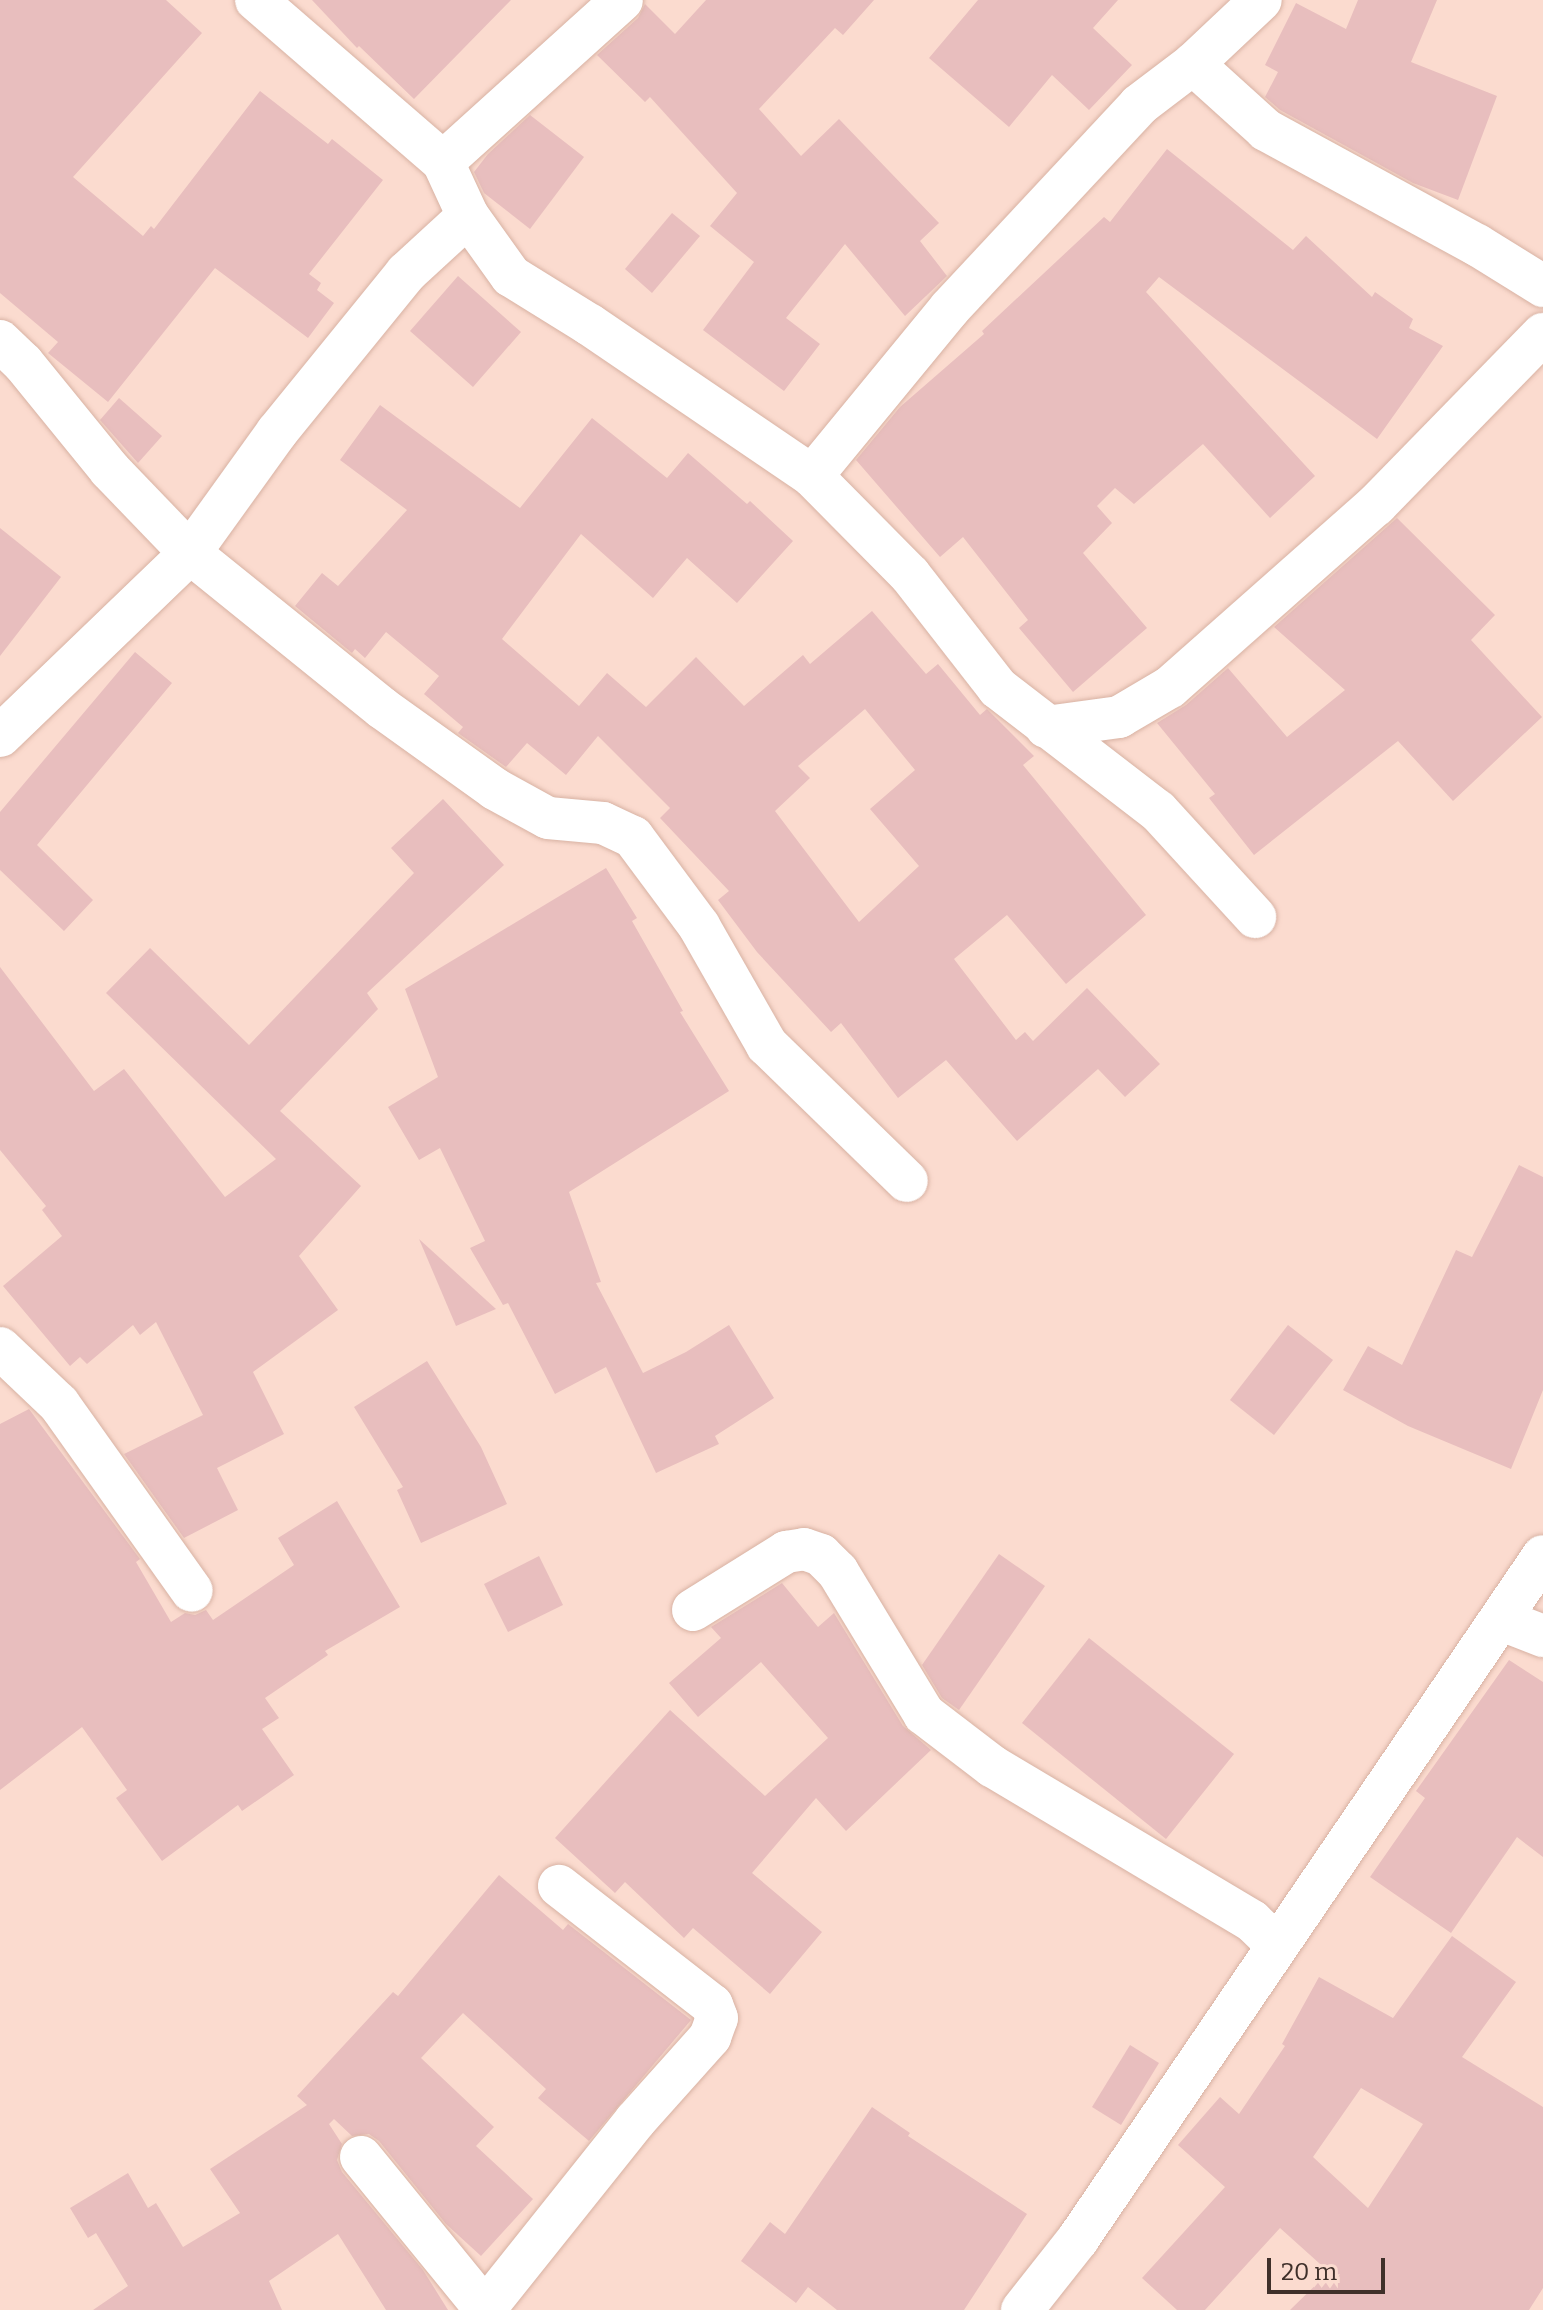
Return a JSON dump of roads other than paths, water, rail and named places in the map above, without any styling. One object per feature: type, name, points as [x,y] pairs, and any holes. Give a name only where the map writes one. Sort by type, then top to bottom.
[{"type":"street","points":[[256,0],[443,162],[468,216],[511,276],[590,325],[812,476],[910,575],[998,688],[1158,811],[1255,917]]},
{"type":"street","points":[[443,162],[622,0]]},
{"type":"street","points":[[812,476],[950,308],[1139,105],[1193,64],[1261,0]]},
{"type":"street","points":[[1193,64],[1266,130],[1477,245],[1543,286]]},
{"type":"street","points":[[0,736],[190,553],[277,432],[406,273],[468,216]]},
{"type":"street","points":[[1046,727],[1119,717],[1170,687],[1376,505],[1543,334]]},
{"type":"street","points":[[0,341],[23,363],[110,470],[190,553],[382,708],[495,789],[548,818],[603,823],[633,837],[699,926],[767,1045],[907,1181]]},
{"type":"street","points":[[0,1348],[59,1404],[192,1591]]},
{"type":"street","points":[[693,1610],[786,1552],[804,1549],[821,1555],[838,1572],[924,1714],[992,1766],[1252,1921],[1276,1944]]},
{"type":"street","points":[[1022,2310],[1096,2214],[1276,1944],[1502,1620],[1543,1556]]},
{"type":"street","points":[[1502,1620],[1543,1636]]},
{"type":"street","points":[[361,2157],[486,2310],[635,2121],[710,2037],[717,2018],[712,2005],[559,1886]]}]
